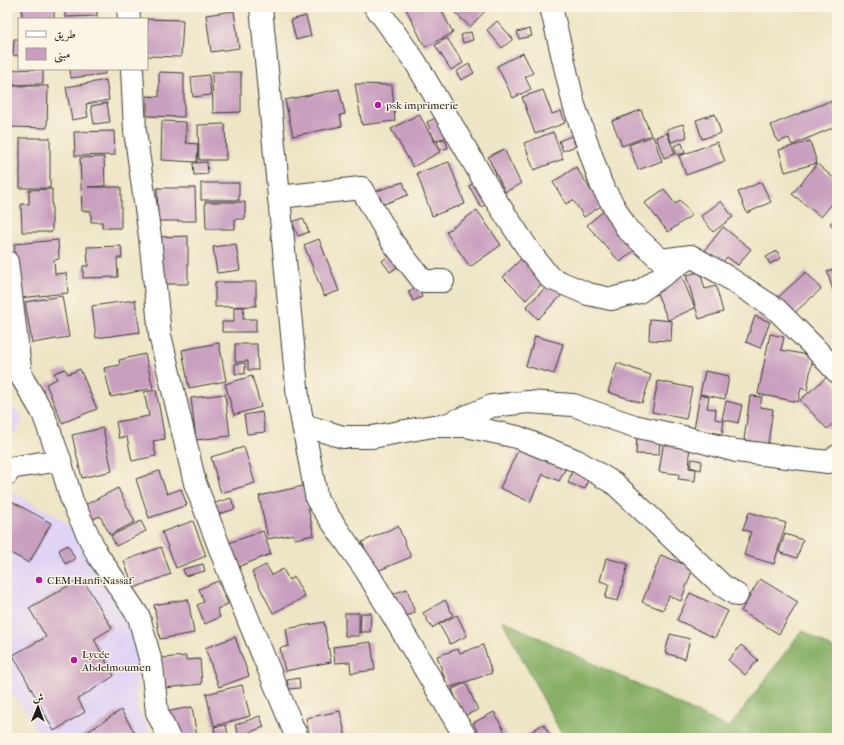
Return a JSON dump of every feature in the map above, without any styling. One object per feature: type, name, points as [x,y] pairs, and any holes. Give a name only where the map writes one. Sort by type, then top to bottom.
[{"type":"street","points":[[128,7],[129,18]]},
{"type":"street","points":[[261,7],[298,398],[317,500],[367,572],[466,738]]},
{"type":"street","points":[[375,7],[382,14],[416,63],[493,196],[530,252],[550,278],[588,294],[611,299],[639,292],[691,256]]},
{"type":"street","points":[[551,7],[574,104],[601,184],[627,229],[661,260],[691,256],[724,275],[776,309],[837,372]]},
{"type":"street","points":[[132,70],[135,131],[150,237],[160,335],[194,483],[297,738]]},
{"type":"street","points":[[279,197],[361,188],[393,243],[423,281],[443,281]]},
{"type":"street","points":[[7,262],[14,369],[43,413],[60,460],[72,501],[97,554],[139,617],[152,666],[157,712],[169,738]]},
{"type":"street","points":[[443,426],[492,406],[528,402],[573,405],[634,426],[736,451],[828,462],[837,456]]},
{"type":"street","points":[[303,425],[344,437],[372,437],[433,426],[466,426],[517,437],[577,461],[615,484],[723,586],[737,595]]},
{"type":"street","points":[[7,474],[10,468],[60,460]]},
{"type":"shaded area","points":[[7,399],[23,419],[7,447]]},
{"type":"shaded area","name":"Lycée Abdelmoumen","points":[[7,489],[57,516],[107,559],[135,625],[144,672],[137,679],[137,707],[153,738],[35,738],[35,730],[29,715],[7,688],[7,639],[24,635],[7,636]]},
{"type":"green space","points":[[502,620],[729,728],[802,630],[837,651],[837,738],[562,738],[561,733]]},
{"type":"building","points":[[22,7],[54,7],[54,18],[22,18]]},
{"type":"building","points":[[65,7],[97,7],[97,16],[65,17]]},
{"type":"building","points":[[137,7],[166,7],[166,9],[138,10]]},
{"type":"building","points":[[405,7],[440,7],[453,33],[425,47]]},
{"type":"building","points":[[449,7],[489,7],[470,27]]},
{"type":"building","points":[[234,11],[239,48],[211,52],[206,15]]},
{"type":"building","points":[[306,16],[311,36],[296,40],[291,20]]},
{"type":"building","points":[[148,19],[183,20],[181,57],[148,56]]},
{"type":"building","points":[[497,21],[513,39],[502,48],[487,30]]},
{"type":"building","points":[[530,29],[532,36],[519,39],[517,32]]},
{"type":"building","points":[[471,32],[473,40],[463,43],[461,35]]},
{"type":"building","points":[[447,38],[463,63],[451,70],[435,45]]},
{"type":"building","points":[[14,39],[18,39],[18,56],[13,55]]},
{"type":"building","points":[[523,53],[533,73],[525,77],[531,89],[513,98],[497,66]]},
{"type":"building","points":[[469,64],[474,73],[461,80],[456,72]]},
{"type":"building","points":[[7,70],[43,70],[43,84],[7,85]]},
{"type":"building","points":[[70,70],[105,70],[105,74],[71,78]]},
{"type":"building","points":[[159,72],[184,73],[184,117],[147,116],[147,96],[159,97]]},
{"type":"building","points":[[212,72],[241,72],[241,112],[213,113]]},
{"type":"building","points":[[209,75],[211,95],[193,97],[191,77]]},
{"type":"building","points":[[106,80],[109,100],[86,104],[88,117],[72,120],[66,87]]},
{"type":"building","points":[[355,84],[392,85],[395,121],[362,125]]},
{"type":"building","points":[[11,86],[48,86],[47,128],[10,127]]},
{"type":"building","points":[[339,89],[345,114],[340,115],[342,126],[293,136],[285,100]]},
{"type":"building","points":[[543,90],[552,114],[561,111],[565,123],[535,134],[522,97]]},
{"type":"building","points":[[830,101],[837,119],[837,126],[792,145],[789,138],[778,142],[771,125]]},
{"type":"building","points":[[107,103],[110,122],[94,124],[91,106]]},
{"type":"building","points":[[641,110],[651,135],[622,146],[612,121]]},
{"type":"building","points":[[419,114],[440,152],[413,167],[391,129]]},
{"type":"building","points":[[715,114],[721,133],[702,139],[696,120]]},
{"type":"building","points":[[438,117],[446,137],[435,141],[427,122]]},
{"type":"building","points":[[162,121],[186,122],[186,143],[198,144],[197,162],[161,160]]},
{"type":"building","points":[[225,124],[226,160],[199,160],[198,125]]},
{"type":"building","points":[[683,124],[687,137],[671,142],[667,129]]},
{"type":"building","points":[[114,131],[115,155],[75,156],[74,132]]},
{"type":"building","points":[[553,132],[563,159],[534,170],[524,143]]},
{"type":"building","points":[[667,133],[675,154],[664,158],[656,137]]},
{"type":"building","points":[[571,136],[576,146],[563,151],[559,141]]},
{"type":"building","points":[[653,136],[662,161],[638,170],[629,145]]},
{"type":"building","points":[[20,138],[50,138],[50,188],[20,188]]},
{"type":"building","points":[[445,139],[448,148],[440,150],[437,141]]},
{"type":"building","points":[[810,141],[817,163],[785,172],[779,150]]},
{"type":"building","points":[[717,142],[725,161],[686,175],[679,156]]},
{"type":"building","points":[[682,143],[685,153],[677,155],[674,146]]},
{"type":"building","points":[[504,149],[521,184],[505,192],[488,157]]},
{"type":"building","points":[[104,157],[105,186],[88,187],[121,187],[121,228],[102,228],[102,222],[91,222],[91,211],[82,211],[80,158]]},
{"type":"building","points":[[207,162],[208,174],[194,175],[193,163]]},
{"type":"building","points":[[449,162],[465,204],[432,216],[417,173]]},
{"type":"building","points":[[817,164],[835,179],[837,177],[837,198],[821,217],[792,194]]},
{"type":"building","points":[[576,167],[601,206],[584,217],[573,200],[566,204],[553,182]]},
{"type":"building","points":[[480,180],[492,201],[481,207],[469,186]]},
{"type":"building","points":[[403,182],[408,195],[376,207],[371,193]]},
{"type":"building","points":[[761,182],[771,202],[747,213],[738,192]]},
{"type":"building","points":[[201,183],[239,183],[239,200],[201,200]]},
{"type":"building","points":[[157,188],[195,188],[196,221],[158,221]]},
{"type":"building","points":[[52,189],[52,232],[22,232],[21,204],[29,204],[29,190]]},
{"type":"building","points":[[664,189],[675,204],[680,200],[692,215],[668,232],[645,203]]},
{"type":"building","points":[[721,201],[733,217],[713,232],[701,216]]},
{"type":"building","points":[[205,202],[245,202],[245,219],[235,219],[235,229],[206,229]]},
{"type":"building","points":[[607,208],[642,244],[620,262],[587,225]]},
{"type":"building","points":[[477,210],[501,245],[470,267],[446,232]]},
{"type":"building","points":[[303,218],[309,232],[298,236],[292,222]]},
{"type":"building","points":[[837,219],[837,234],[830,223]]},
{"type":"building","points":[[723,227],[751,249],[738,265],[727,257],[722,263],[705,250]]},
{"type":"building","points":[[188,236],[188,284],[158,284],[158,237]]},
{"type":"building","points":[[319,239],[339,291],[324,296],[304,245]]},
{"type":"building","points":[[58,240],[59,259],[54,260],[55,274],[66,273],[68,293],[19,298],[14,244]]},
{"type":"building","points":[[236,244],[240,270],[217,273],[213,247]]},
{"type":"building","points":[[121,246],[122,258],[117,258],[118,277],[83,278],[83,266],[88,266],[87,247]]},
{"type":"building","points":[[777,251],[781,258],[770,264],[766,257]]},
{"type":"building","points":[[394,252],[402,264],[390,272],[382,261]]},
{"type":"building","points":[[524,256],[547,278],[526,300],[503,277]]},
{"type":"building","points":[[837,268],[837,293],[834,294],[827,271]]},
{"type":"building","points":[[700,272],[705,289],[716,286],[723,312],[699,319],[686,275]]},
{"type":"building","points":[[806,272],[821,289],[792,315],[776,299]]},
{"type":"building","points":[[680,273],[695,308],[668,320],[653,284]]},
{"type":"building","points":[[552,281],[564,293],[538,319],[526,307]]},
{"type":"building","points":[[215,282],[256,282],[256,306],[215,307]]},
{"type":"building","points":[[418,287],[422,297],[413,301],[408,291]]},
{"type":"building","points":[[62,296],[69,337],[32,343],[25,302]]},
{"type":"building","points":[[135,300],[140,332],[96,338],[92,306]]},
{"type":"building","points":[[234,307],[244,307],[243,319],[256,319],[256,332],[222,332],[222,322],[234,322]]},
{"type":"building","points":[[755,316],[770,322],[760,348],[746,342]]},
{"type":"building","points":[[650,319],[672,321],[671,341],[649,340]]},
{"type":"building","points":[[770,334],[784,337],[781,350],[813,356],[807,390],[801,388],[798,402],[758,394]]},
{"type":"building","points":[[535,336],[563,344],[554,374],[526,366]]},
{"type":"building","points":[[219,343],[226,381],[189,388],[182,350]]},
{"type":"building","points":[[235,344],[257,344],[258,370],[248,370],[248,361],[235,362]]},
{"type":"building","points":[[145,354],[153,388],[111,397],[104,368],[120,365],[119,360]]},
{"type":"building","points":[[245,363],[245,374],[235,374],[235,364]]},
{"type":"building","points":[[617,363],[651,375],[642,403],[608,392]]},
{"type":"building","points":[[65,369],[68,374],[80,369],[97,409],[62,423],[46,384],[57,379],[54,373]]},
{"type":"building","points":[[705,371],[729,376],[725,399],[700,394]]},
{"type":"building","points":[[252,376],[261,407],[234,415],[225,384]]},
{"type":"building","points":[[828,376],[837,386],[837,420],[827,429],[800,400]]},
{"type":"building","points":[[658,381],[692,388],[686,419],[652,412]]},
{"type":"building","points":[[156,390],[165,439],[153,441],[156,456],[132,461],[127,437],[119,438],[116,422],[149,416],[144,392]]},
{"type":"building","points":[[225,394],[230,436],[196,440],[191,398]]},
{"type":"building","points":[[700,395],[709,397],[707,408],[716,409],[715,419],[724,421],[722,434],[694,429]]},
{"type":"building","points":[[750,396],[762,397],[760,407],[773,409],[768,444],[744,440]]},
{"type":"building","points":[[726,401],[742,405],[738,423],[722,419]]},
{"type":"building","points":[[262,412],[265,432],[247,434],[244,415]]},
{"type":"building","points":[[103,428],[112,471],[82,478],[72,435]]},
{"type":"building","points":[[637,434],[660,435],[659,455],[636,454]]},
{"type":"building","points":[[664,440],[690,444],[689,468],[696,469],[695,481],[678,479],[679,474],[659,472]]},
{"type":"building","points":[[521,444],[567,466],[559,481],[543,474],[530,502],[500,488]]},
{"type":"building","points":[[244,447],[255,483],[221,493],[211,457]]},
{"type":"building","points":[[692,459],[702,461],[701,470],[690,467]]},
{"type":"building","points":[[159,471],[167,494],[181,489],[187,505],[149,518],[136,479]]},
{"type":"building","points":[[572,471],[589,477],[585,489],[568,483]]},
{"type":"building","points":[[303,486],[314,535],[295,539],[293,534],[268,539],[259,496]]},
{"type":"building","points":[[118,488],[135,522],[110,535],[100,516],[87,522],[79,508]]},
{"type":"building","points":[[231,498],[235,509],[216,515],[212,504]]},
{"type":"building","points":[[11,501],[51,523],[29,563],[7,551],[7,508]]},
{"type":"building","points":[[749,512],[786,523],[774,564],[744,555],[751,532],[743,529]]},
{"type":"building","points":[[141,521],[146,531],[116,546],[111,536]]},
{"type":"building","points":[[193,521],[206,556],[176,568],[162,532]]},
{"type":"building","points":[[398,526],[411,557],[375,572],[362,542]]},
{"type":"building","points":[[263,531],[271,554],[235,568],[226,544]]},
{"type":"building","points":[[785,534],[803,540],[797,558],[779,552]]},
{"type":"building","points":[[68,545],[75,559],[65,564],[59,550]]},
{"type":"building","points":[[161,547],[171,574],[134,588],[124,561]]},
{"type":"building","points":[[661,555],[693,568],[681,601],[669,596],[663,610],[642,602]]},
{"type":"building","points":[[606,558],[628,564],[618,601],[605,598],[609,584],[600,581]]},
{"type":"building","points":[[203,564],[205,571],[185,576],[183,569]]},
{"type":"building","points":[[266,565],[272,575],[283,569],[289,580],[294,577],[305,597],[273,613],[252,572]]},
{"type":"building","points":[[82,578],[112,628],[94,639],[114,676],[78,699],[85,712],[54,731],[13,655],[46,637],[29,608]]},
{"type":"building","points":[[760,579],[798,602],[779,634],[741,611]]},
{"type":"building","points":[[218,581],[228,604],[217,609],[220,617],[205,624],[197,605],[204,602],[199,589]]},
{"type":"building","points":[[407,589],[415,613],[395,620],[387,596]]},
{"type":"building","points":[[690,593],[728,611],[715,638],[677,620]]},
{"type":"building","points":[[188,599],[194,633],[160,639],[154,605]]},
{"type":"building","points":[[445,600],[453,615],[432,628],[423,613]]},
{"type":"building","points":[[345,613],[359,613],[359,636],[345,636]]},
{"type":"building","points":[[361,613],[371,613],[370,632],[360,632]]},
{"type":"building","points":[[457,615],[467,636],[450,644],[439,624]]},
{"type":"building","points":[[324,622],[331,662],[285,671],[280,648],[289,646],[286,629]]},
{"type":"building","points":[[670,634],[690,639],[685,659],[665,653]]},
{"type":"building","points":[[235,637],[249,676],[219,687],[205,648]]},
{"type":"building","points":[[371,642],[375,670],[351,673],[350,662],[335,663],[333,647]]},
{"type":"building","points":[[483,645],[492,673],[448,688],[437,656],[458,649],[460,653]]},
{"type":"building","points":[[741,645],[758,660],[745,675],[728,660]]},
{"type":"building","points":[[186,656],[186,660],[200,659],[202,684],[165,688],[162,658]]},
{"type":"building","points":[[299,678],[300,688],[289,689],[287,680]]},
{"type":"building","points":[[466,683],[478,710],[463,716],[452,689]]},
{"type":"building","points":[[242,685],[250,716],[214,726],[206,694]]},
{"type":"building","points":[[192,707],[197,737],[170,738],[165,712]]},
{"type":"building","points":[[121,710],[138,738],[78,738]]},
{"type":"building","points":[[340,711],[346,738],[310,738],[306,718]]},
{"type":"building","points":[[494,712],[508,738],[481,738],[473,723]]},
{"type":"building","points":[[260,716],[264,727],[239,736],[235,725]]},
{"type":"building","points":[[543,724],[552,738],[522,738]]},
{"type":"building","points":[[226,725],[228,735],[216,738],[214,727]]},
{"type":"place","name":"psk imprimerie","points":[[378,105]]},
{"type":"place","name":"CEM Hanfi Nassaf","points":[[39,580]]},
{"type":"place","name":"Lycée Abdelmoumen","points":[[74,660]]}]
